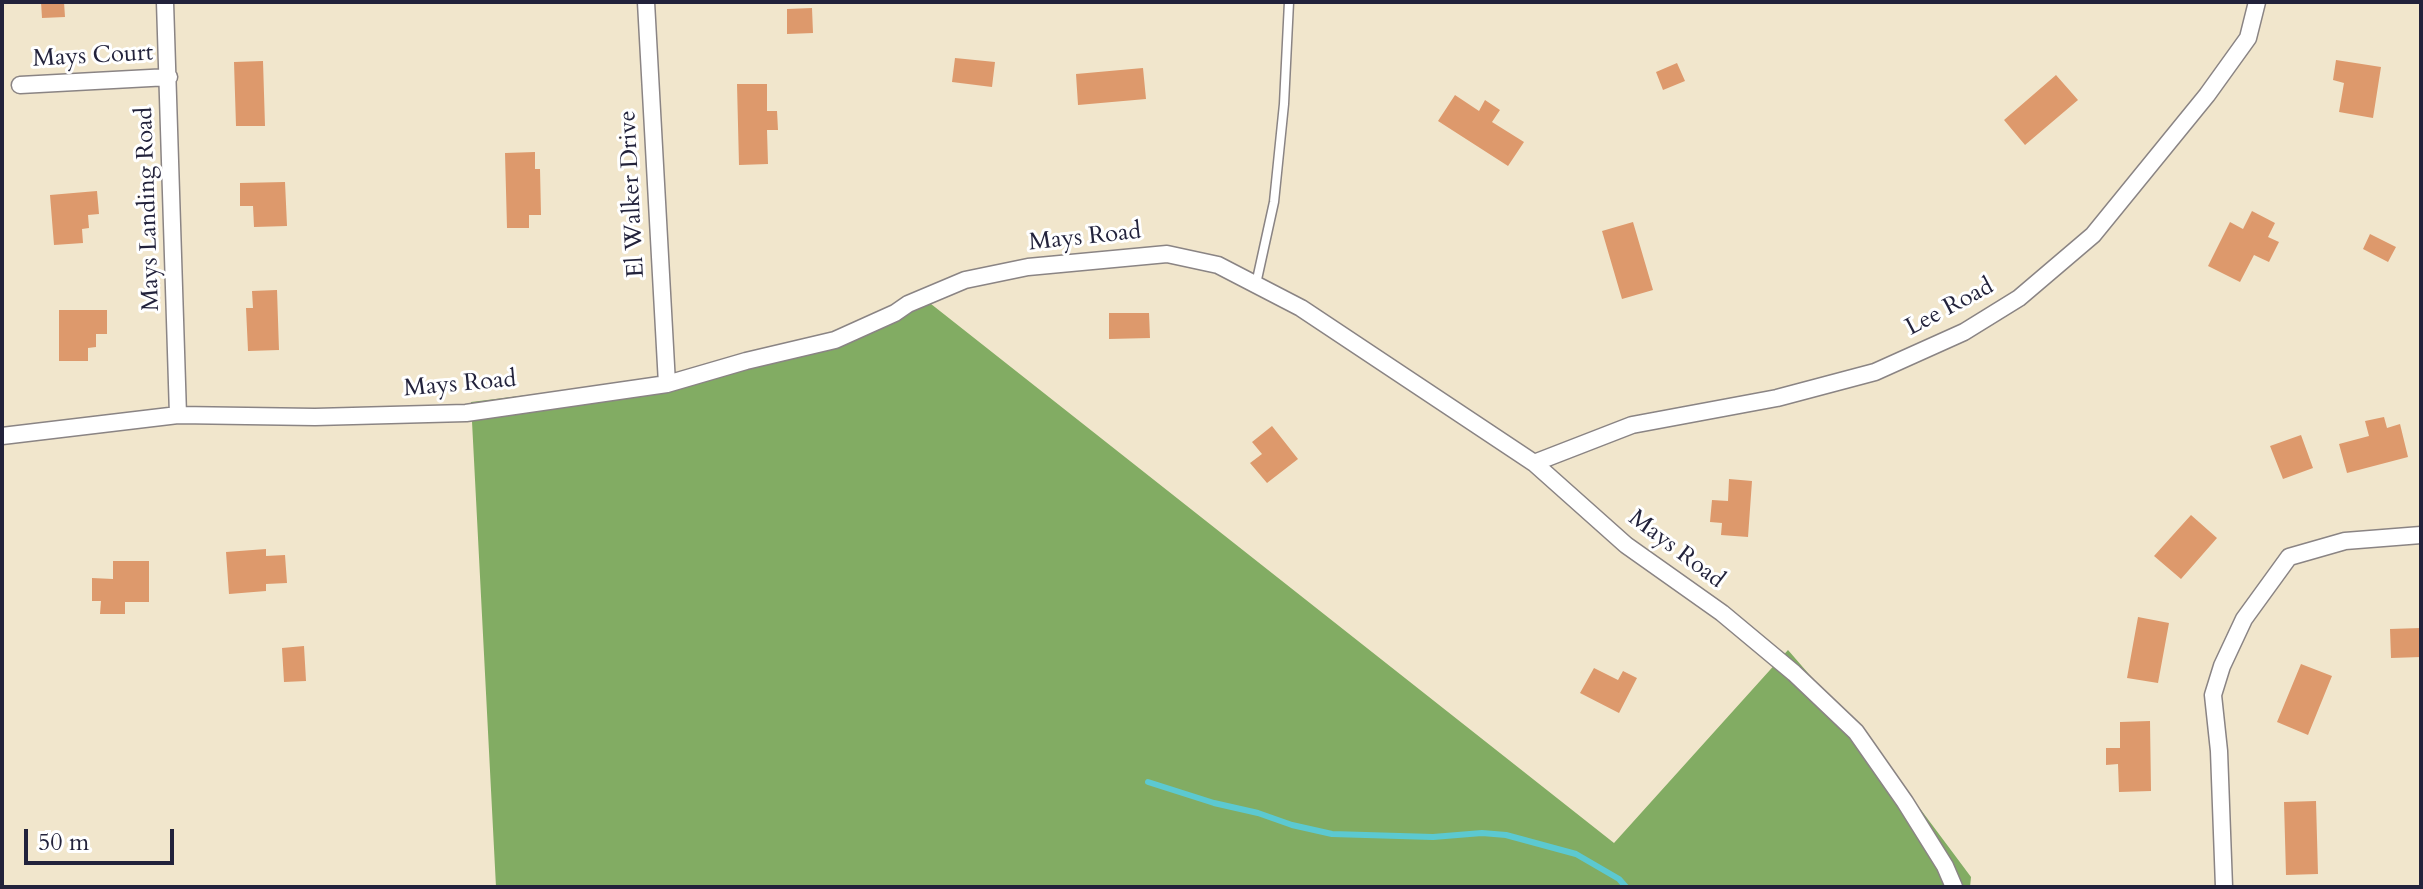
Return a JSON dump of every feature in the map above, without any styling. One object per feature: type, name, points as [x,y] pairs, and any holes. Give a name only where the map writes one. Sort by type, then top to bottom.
[{"type":"street","name":"Mays Landing Road","points":[[165,2],[178,415]]},
{"type":"street","name":"El Walker Drive","points":[[646,2],[667,384]]},
{"type":"street","name":"Lee Road","points":[[1534,463],[1632,425],[1777,398],[1875,372],[1964,332],[2019,298],[2093,235],[2207,95],[2248,38],[2257,2]]},
{"type":"street","name":"Mays Court","points":[[20,85],[169,77]]},
{"type":"street","name":"Mays Road","points":[[2,436],[178,415],[315,417],[466,413],[667,384],[835,340],[965,280],[1028,267],[1167,254],[1218,265],[1301,308],[1534,463],[1626,545],[1722,613],[1794,673],[1856,732],[1905,802],[1945,866],[1954,887]]},
{"type":"street","points":[[2224,887],[2219,751],[2213,695],[2222,666],[2244,619],[2289,557],[2345,541],[2421,535]]},
{"type":"lane","points":[[1256,284],[1274,202],[1284,104],[1289,2]]},
{"type":"green space","points":[[926,300],[1614,843],[1788,650],[1886,763],[1971,877],[1970,887],[496,887],[471,402],[640,381],[772,360]]},
{"type":"building","points":[[41,2],[64,2],[65,17],[42,18]]},
{"type":"building","points":[[812,8],[813,33],[787,34],[787,9]]},
{"type":"building","points":[[955,58],[995,62],[992,87],[952,82]]},
{"type":"building","points":[[2336,60],[2381,67],[2373,118],[2339,112],[2344,83],[2333,80]]},
{"type":"building","points":[[263,61],[265,126],[236,126],[234,62]]},
{"type":"building","points":[[1677,63],[1685,81],[1663,90],[1656,72]]},
{"type":"building","points":[[1143,68],[1146,99],[1078,105],[1076,74]]},
{"type":"building","points":[[2056,75],[2078,100],[2025,145],[2004,120]]},
{"type":"building","points":[[737,84],[767,84],[767,111],[777,111],[778,130],[767,130],[768,164],[739,165]]},
{"type":"building","points":[[1455,95],[1479,111],[1485,100],[1500,110],[1492,122],[1524,142],[1508,166],[1438,121]]},
{"type":"building","points":[[535,152],[535,169],[540,169],[541,215],[529,215],[529,228],[507,228],[505,153]]},
{"type":"building","points":[[285,182],[287,226],[254,227],[253,206],[240,206],[240,183]]},
{"type":"building","points":[[97,191],[99,214],[88,215],[89,228],[82,229],[83,243],[54,245],[50,195]]},
{"type":"building","points":[[2252,211],[2275,223],[2268,237],[2279,242],[2269,262],[2254,255],[2240,282],[2208,266],[2230,222],[2243,229]]},
{"type":"building","points":[[1633,222],[1653,290],[1622,299],[1602,231]]},
{"type":"building","points":[[2370,234],[2396,247],[2388,262],[2363,249]]},
{"type":"building","points":[[277,290],[279,350],[248,351],[246,308],[253,308],[252,291]]},
{"type":"building","points":[[59,310],[107,310],[107,334],[96,334],[96,347],[88,348],[88,361],[59,361]]},
{"type":"building","points":[[1109,313],[1149,313],[1150,338],[1109,339]]},
{"type":"building","points":[[2384,417],[2387,428],[2400,424],[2408,457],[2347,473],[2339,444],[2369,436],[2365,421]]},
{"type":"building","points":[[1272,426],[1298,459],[1267,483],[1250,463],[1262,454],[1252,442]]},
{"type":"building","points":[[2301,435],[2313,468],[2283,479],[2270,446]]},
{"type":"building","points":[[1729,479],[1752,481],[1748,537],[1721,535],[1722,523],[1710,522],[1712,500],[1728,501]]},
{"type":"building","points":[[2191,515],[2217,538],[2181,579],[2154,556]]},
{"type":"building","points":[[266,549],[266,556],[285,555],[287,583],[266,584],[266,591],[229,594],[226,552]]},
{"type":"building","points":[[113,561],[149,561],[149,602],[125,602],[125,614],[100,614],[101,601],[92,601],[92,578],[113,579]]},
{"type":"building","points":[[2138,617],[2169,623],[2158,683],[2127,678]]},
{"type":"building","points":[[2421,628],[2421,657],[2391,658],[2390,629]]},
{"type":"building","points":[[304,646],[306,681],[284,682],[282,648]]},
{"type":"building","points":[[2301,664],[2332,676],[2308,735],[2277,722]]},
{"type":"building","points":[[1594,668],[1618,680],[1623,671],[1637,678],[1619,713],[1580,693]]},
{"type":"building","points":[[2150,721],[2151,791],[2119,792],[2118,764],[2106,765],[2106,748],[2120,748],[2120,722]]},
{"type":"building","points":[[2316,801],[2318,874],[2286,875],[2284,802]]},
{"type":"waterway","points":[[1148,782],[1332,834],[1433,837],[1482,833],[1506,835],[1576,854],[1619,879],[1626,887]]}]
